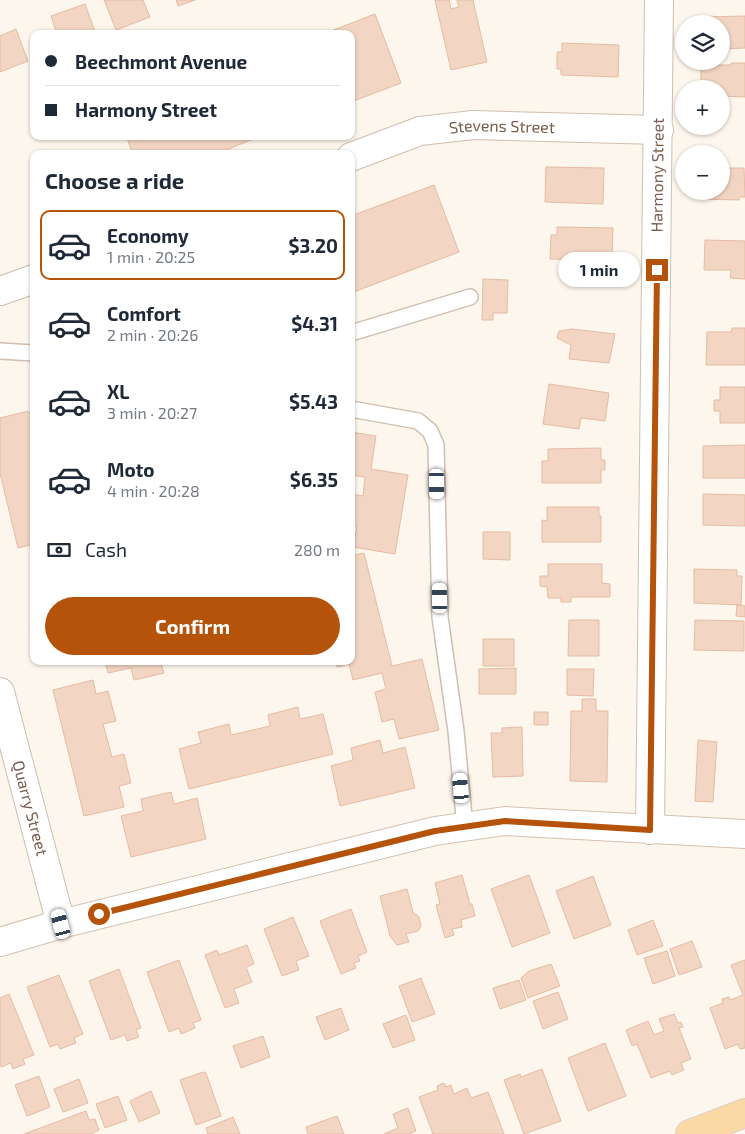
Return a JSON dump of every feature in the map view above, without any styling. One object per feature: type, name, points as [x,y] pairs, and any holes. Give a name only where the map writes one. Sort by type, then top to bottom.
[{"type":"main road","points":[[690,1134],[745,1113]]},
{"type":"street","name":"Harmony Street","points":[[650,830],[659,0]]},
{"type":"street","name":"Stevens Street","points":[[355,155],[420,131],[473,125],[659,130]]},
{"type":"street","points":[[0,291],[30,280]]},
{"type":"street","name":"Quarry Street","points":[[0,692],[61,924]]},
{"type":"street","points":[[0,942],[61,924],[435,831],[505,821],[745,834]]},
{"type":"lane","points":[[355,332],[470,297]]},
{"type":"lane","points":[[0,351],[30,353]]},
{"type":"lane","points":[[355,410],[418,421],[430,431],[436,445],[440,618],[456,731],[465,827]]},
{"type":"building","points":[[104,0],[143,0],[150,17],[116,30]]},
{"type":"building","points":[[176,0],[195,0],[178,6]]},
{"type":"building","points":[[435,0],[449,0],[451,9],[459,7],[457,0],[473,0],[487,62],[451,70]]},
{"type":"building","points":[[85,4],[95,30],[56,30],[51,16]]},
{"type":"building","points":[[375,14],[401,83],[355,100],[355,30],[333,30]]},
{"type":"building","points":[[730,16],[745,16],[745,48],[730,49]]},
{"type":"building","points":[[16,29],[28,61],[0,72],[0,36]]},
{"type":"building","points":[[562,43],[619,45],[618,77],[561,75],[561,69],[557,69],[557,52],[562,52]]},
{"type":"building","points":[[731,63],[745,63],[745,97],[730,96],[730,80],[701,80],[701,70],[730,70]]},
{"type":"building","points":[[128,140],[251,140],[226,150],[131,150]]},
{"type":"building","points":[[546,167],[604,168],[603,204],[545,202]]},
{"type":"building","points":[[730,168],[744,168],[745,197],[739,197],[739,200],[730,200]]},
{"type":"building","points":[[434,185],[459,252],[355,291],[355,215]]},
{"type":"building","points":[[557,227],[613,228],[612,260],[550,259],[551,235],[557,235]]},
{"type":"building","points":[[705,240],[745,241],[745,279],[730,278],[731,270],[704,270]]},
{"type":"building","points":[[483,279],[508,280],[507,313],[493,313],[493,320],[482,320]]},
{"type":"building","points":[[732,328],[745,328],[745,365],[706,365],[707,332],[731,332]]},
{"type":"building","points":[[572,329],[615,334],[609,363],[569,359],[571,345],[557,338],[559,331]]},
{"type":"building","points":[[549,384],[609,393],[605,421],[581,418],[579,429],[543,424]]},
{"type":"building","points":[[720,387],[745,387],[745,423],[720,423],[720,411],[714,411],[714,400],[720,400]]},
{"type":"building","points":[[28,411],[30,413],[30,545],[18,548],[0,473],[0,418]]},
{"type":"building","points":[[355,433],[376,436],[371,469],[408,475],[395,554],[355,547],[357,526],[355,526],[355,495],[363,496],[365,477],[355,476]]},
{"type":"building","points":[[745,445],[745,478],[703,478],[703,446]]},
{"type":"building","points":[[601,448],[601,460],[605,460],[605,470],[601,470],[601,483],[542,483],[542,461],[548,461],[548,449]]},
{"type":"building","points":[[703,494],[745,495],[745,526],[703,525]]},
{"type":"building","points":[[547,507],[599,507],[601,542],[542,542],[542,520],[547,521]]},
{"type":"building","points":[[483,532],[510,532],[510,560],[483,559]]},
{"type":"building","points":[[364,553],[392,666],[422,659],[439,730],[399,739],[394,719],[382,722],[375,692],[386,689],[382,673],[353,680],[349,665],[355,665],[355,555]]},
{"type":"building","points":[[548,564],[602,564],[602,583],[610,584],[610,597],[571,597],[571,602],[561,602],[561,598],[548,598],[547,587],[540,586],[540,576],[548,576]]},
{"type":"building","points":[[694,569],[737,570],[737,576],[742,576],[741,605],[694,603]]},
{"type":"building","points":[[737,605],[745,606],[745,617],[736,616]]},
{"type":"building","points":[[569,620],[599,620],[599,656],[568,656]]},
{"type":"building","points":[[695,620],[744,621],[744,651],[694,650]]},
{"type":"building","points":[[483,639],[514,639],[514,666],[483,666]]},
{"type":"building","points":[[106,665],[161,665],[164,673],[134,680],[131,668],[108,673]]},
{"type":"building","points":[[516,668],[516,694],[479,694],[479,669]]},
{"type":"building","points":[[567,669],[594,669],[593,696],[567,695]]},
{"type":"building","points":[[93,680],[96,694],[108,691],[116,721],[103,724],[112,757],[124,754],[131,783],[119,786],[124,807],[84,816],[53,690]]},
{"type":"building","points":[[582,699],[596,699],[596,711],[608,711],[607,782],[570,781],[571,711],[582,711]]},
{"type":"building","points":[[298,707],[300,719],[323,714],[333,754],[189,789],[179,749],[201,743],[198,732],[229,724],[231,735],[270,726],[268,715]]},
{"type":"building","points":[[534,712],[548,712],[548,725],[534,725]]},
{"type":"building","points":[[522,727],[523,776],[493,777],[491,733],[502,733],[502,728]]},
{"type":"building","points":[[380,740],[383,753],[405,747],[415,788],[340,806],[331,766],[353,760],[351,748]]},
{"type":"building","points":[[698,740],[717,742],[713,802],[695,801]]},
{"type":"building","points":[[171,792],[174,804],[197,798],[206,839],[131,857],[121,816],[143,811],[141,799]]},
{"type":"building","points":[[462,875],[475,916],[461,920],[462,927],[452,929],[454,935],[445,938],[436,905],[440,904],[435,883]]},
{"type":"building","points":[[529,875],[550,933],[512,947],[491,889]]},
{"type":"building","points":[[593,876],[611,925],[574,939],[556,891]]},
{"type":"building","points":[[407,889],[413,912],[419,917],[421,926],[418,931],[406,934],[409,942],[397,945],[390,936],[380,896]]},
{"type":"building","points":[[351,909],[367,952],[358,956],[360,961],[354,963],[356,968],[341,974],[320,921]]},
{"type":"building","points":[[293,917],[309,956],[296,961],[299,970],[282,976],[264,929]]},
{"type":"building","points":[[653,920],[663,946],[637,955],[628,930]]},
{"type":"building","points":[[692,941],[702,967],[679,975],[670,949]]},
{"type":"building","points":[[247,945],[254,964],[246,967],[252,982],[234,989],[239,1003],[225,1008],[205,955],[217,950],[219,955]]},
{"type":"building","points":[[667,951],[675,976],[653,984],[644,958]]},
{"type":"building","points":[[179,960],[201,1020],[193,1023],[195,1028],[181,1034],[179,1028],[169,1032],[147,972]]},
{"type":"building","points":[[745,960],[745,1048],[740,1049],[738,1044],[725,1049],[710,1008],[723,1003],[722,999],[729,997],[730,1000],[743,995],[731,965]]},
{"type":"building","points":[[551,964],[560,986],[528,998],[521,978],[529,971]]},
{"type":"building","points":[[119,969],[141,1028],[136,1030],[139,1037],[127,1041],[125,1035],[111,1040],[89,981]]},
{"type":"building","points":[[59,975],[83,1034],[74,1038],[76,1043],[60,1049],[58,1044],[50,1047],[27,987]]},
{"type":"building","points":[[421,978],[435,1014],[412,1022],[399,986]]},
{"type":"building","points":[[519,980],[526,1000],[500,1009],[493,988]]},
{"type":"building","points":[[558,992],[568,1019],[543,1029],[533,1001]]},
{"type":"building","points":[[9,994],[34,1055],[23,1059],[25,1064],[13,1069],[11,1063],[1,1067],[0,1063],[0,998]]},
{"type":"building","points":[[341,1008],[349,1030],[325,1040],[316,1017]]},
{"type":"building","points":[[674,1014],[678,1023],[681,1022],[683,1027],[679,1028],[691,1059],[681,1063],[684,1070],[672,1075],[670,1071],[651,1078],[637,1044],[632,1046],[626,1030],[648,1021],[654,1035],[664,1031],[659,1019]]},
{"type":"building","points":[[406,1015],[415,1040],[393,1048],[383,1024]]},
{"type":"building","points":[[263,1036],[270,1057],[241,1068],[233,1046]]},
{"type":"building","points":[[605,1043],[626,1096],[588,1111],[568,1058]]},
{"type":"building","points":[[542,1069],[561,1121],[524,1134],[504,1080],[520,1074],[521,1077]]},
{"type":"building","points":[[203,1072],[206,1073],[221,1116],[196,1125],[180,1080]]},
{"type":"building","points":[[39,1076],[50,1107],[27,1116],[15,1085]]},
{"type":"building","points":[[79,1079],[88,1103],[63,1112],[54,1089]]},
{"type":"building","points":[[444,1083],[446,1087],[451,1085],[454,1094],[467,1088],[471,1098],[488,1092],[504,1134],[433,1134],[419,1097],[438,1090],[437,1086]]},
{"type":"building","points":[[151,1091],[160,1113],[139,1122],[130,1101]]},
{"type":"building","points":[[118,1096],[127,1120],[105,1128],[96,1104]]},
{"type":"building","points":[[408,1108],[416,1131],[408,1134],[384,1134],[398,1128],[393,1114]]},
{"type":"building","points":[[86,1111],[89,1120],[95,1119],[99,1130],[93,1134],[24,1134]]},
{"type":"building","points":[[337,1116],[344,1134],[308,1134],[306,1127]]},
{"type":"building","points":[[233,1117],[240,1134],[208,1134],[206,1128]]},
{"type":"route","points":[[99,914],[435,831],[505,821],[650,830],[657,270]]}]
